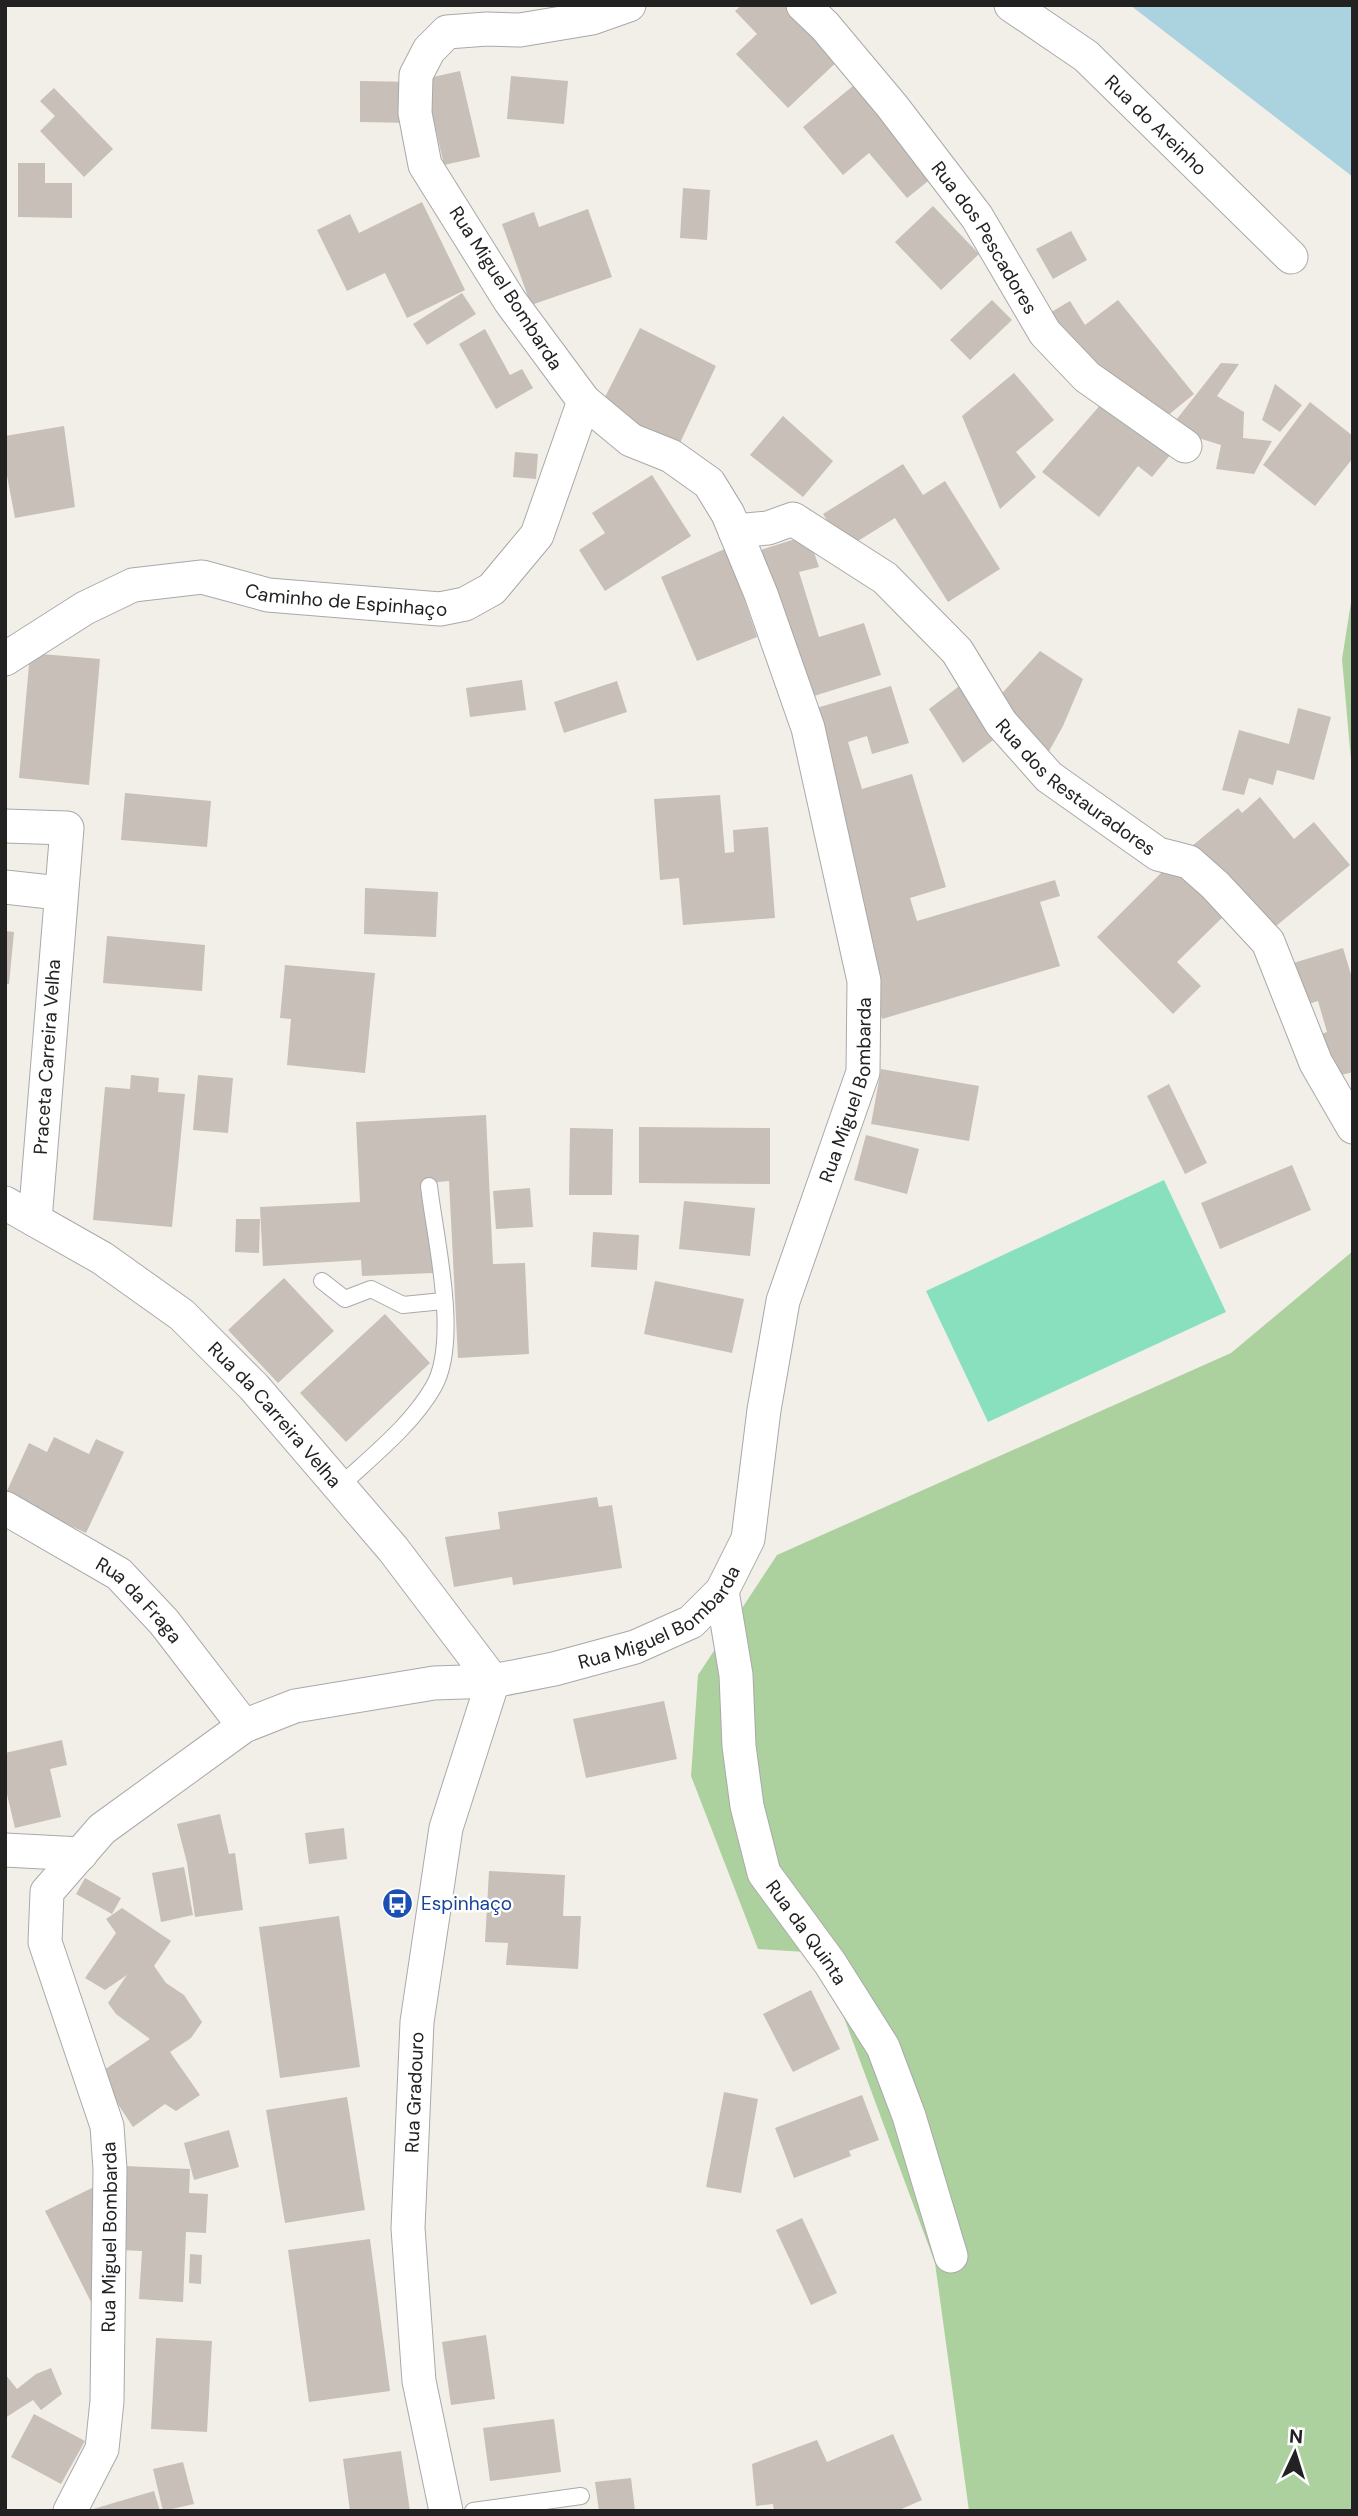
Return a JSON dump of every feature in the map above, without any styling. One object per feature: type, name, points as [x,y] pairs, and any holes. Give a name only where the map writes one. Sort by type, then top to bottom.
[{"type":"street","name":"Rua Miguel Bombarda","points":[[70,2511],[102,2449],[107,2401],[110,2169],[107,2126],[45,1942],[47,1892],[102,1829],[244,1726],[295,1706],[434,1683],[493,1681],[554,1670],[635,1647],[691,1622],[722,1591],[748,1539],[764,1410],[783,1301],[863,1072],[864,981],[808,728],[761,594],[735,531],[709,483],[671,456],[631,439],[584,401],[510,301],[425,165],[415,113],[416,75],[429,50],[447,32],[520,30],[592,18],[629,5]]},
{"type":"street","name":"Rua dos Pescadores","points":[[803,5],[825,26],[892,106],[976,217],[1045,333],[1087,377],[1185,446]]},
{"type":"street","name":"Rua do Areinho","points":[[1011,5],[1086,57],[1291,257]]},
{"type":"street","name":"Caminho de Espinhaço","points":[[5,659],[85,608],[133,584],[202,577],[268,595],[440,609],[465,604],[492,589],[537,535],[584,401]]},
{"type":"street","name":"Rua dos Restauradores","points":[[735,531],[768,528],[793,519],[885,578],[957,651],[1001,723],[1049,777],[1158,854],[1189,862],[1215,885],[1268,942],[1316,1063],[1353,1127]]},
{"type":"street","name":"Praceta Carreira Velha","points":[[5,826],[66,828],[34,1220]]},
{"type":"street","points":[[5,887],[60,893]]},
{"type":"street","name":"Rua da Carreira Velha","points":[[5,1203],[102,1258],[181,1315],[254,1387],[393,1549],[493,1681]]},
{"type":"street","name":"Rua da Fraga","points":[[5,1508],[119,1574],[164,1622],[244,1726]]},
{"type":"street","name":"Rua da Quinta","points":[[722,1591],[733,1653],[739,1746],[747,1806],[764,1873],[830,1962],[883,2047],[909,2116],[951,2256]]},
{"type":"street","name":"Rua Gradouro","points":[[446,2511],[419,2381],[408,2228],[417,2022],[446,1828],[493,1681]]},
{"type":"street","points":[[5,1850],[81,1854]]},
{"type":"lane","points":[[339,1487],[389,1440],[434,1386],[444,1363],[447,1335],[429,1186]]},
{"type":"lane","points":[[322,1281],[345,1299],[371,1289],[403,1305],[443,1301]]},
{"type":"lane","points":[[473,2511],[581,2496]]},
{"type":"green space","points":[[1353,590],[1353,783],[1342,659]]},
{"type":"green space","points":[[1164,1180],[1226,1312],[988,1422],[926,1291]]},
{"type":"green space","points":[[1353,1251],[1353,2511],[969,2511],[935,2263],[820,1953],[758,1949],[691,1776],[698,1675],[777,1555],[1231,1353]]},
{"type":"water","points":[[1130,5],[1353,5],[1353,177]]},
{"type":"building","points":[[742,5],[793,5],[843,56],[788,108],[736,54],[757,34],[735,11]]},
{"type":"building","points":[[460,71],[480,157],[444,165],[424,79]]},
{"type":"building","points":[[511,76],[568,81],[564,124],[507,119]]},
{"type":"building","points":[[360,81],[414,82],[413,123],[360,122]]},
{"type":"building","points":[[859,81],[937,174],[907,198],[869,153],[843,175],[803,127]]},
{"type":"building","points":[[54,88],[113,149],[84,177],[40,131],[55,116],[40,101]]},
{"type":"building","points":[[18,163],[45,163],[45,183],[72,183],[72,218],[18,217]]},
{"type":"building","points":[[683,188],[710,190],[707,240],[680,238]]},
{"type":"building","points":[[422,202],[465,290],[407,318],[385,273],[347,291],[317,230],[350,214],[359,233]]},
{"type":"building","points":[[933,206],[979,254],[941,290],[895,242]]},
{"type":"building","points":[[588,209],[612,277],[531,305],[502,224],[534,212],[539,227]]},
{"type":"building","points":[[1071,231],[1087,260],[1053,279],[1036,249]]},
{"type":"building","points":[[462,293],[476,314],[427,345],[413,324]]},
{"type":"building","points":[[992,300],[1012,320],[970,360],[950,340]]},
{"type":"building","points":[[1118,300],[1194,394],[1161,421],[1081,360],[1048,314],[1070,301],[1085,325]]},
{"type":"building","points":[[640,328],[716,366],[678,447],[600,407]]},
{"type":"building","points":[[485,329],[510,375],[522,369],[533,388],[496,409],[459,344]]},
{"type":"building","points":[[1221,363],[1239,364],[1217,396],[1244,412],[1243,438],[1272,441],[1254,474],[1216,469],[1221,445],[1169,429]]},
{"type":"building","points":[[1014,373],[1054,420],[1016,452],[1036,477],[1000,509],[962,416]]},
{"type":"building","points":[[1275,384],[1302,405],[1280,432],[1262,420]]},
{"type":"building","points":[[1310,402],[1353,436],[1353,458],[1315,506],[1263,465]]},
{"type":"building","points":[[1102,403],[1176,448],[1152,477],[1138,466],[1099,517],[1042,472]]},
{"type":"building","points":[[783,416],[833,461],[803,497],[750,455]]},
{"type":"building","points":[[64,426],[75,507],[15,518],[5,465],[5,436]]},
{"type":"building","points":[[515,452],[538,454],[536,479],[513,477]]},
{"type":"building","points":[[903,464],[923,495],[945,481],[1000,569],[948,602],[895,518],[845,549],[823,514]]},
{"type":"building","points":[[652,475],[691,536],[605,591],[579,550],[605,533],[592,513]]},
{"type":"building","points":[[808,535],[819,567],[799,572],[819,637],[864,623],[881,675],[798,701],[751,553]]},
{"type":"building","points":[[727,548],[757,637],[697,661],[661,577]]},
{"type":"building","points":[[1040,651],[1083,679],[1063,726],[1043,762],[996,700]]},
{"type":"building","points":[[30,653],[100,659],[89,785],[19,778]]},
{"type":"building","points":[[522,680],[526,710],[470,717],[466,688]]},
{"type":"building","points":[[617,681],[627,712],[564,733],[554,702]]},
{"type":"building","points":[[966,681],[1005,731],[963,763],[929,709]]},
{"type":"building","points":[[891,686],[909,743],[872,754],[867,736],[848,742],[862,789],[912,774],[946,887],[910,898],[917,921],[1055,880],[1060,896],[1040,902],[1060,966],[882,1019],[850,912],[803,712]]},
{"type":"building","points":[[1298,708],[1331,717],[1314,780],[1277,770],[1273,785],[1249,778],[1244,795],[1222,790],[1239,730],[1289,744]]},
{"type":"building","points":[[125,793],[211,801],[207,847],[121,840]]},
{"type":"building","points":[[720,795],[725,853],[734,852],[733,830],[768,827],[775,918],[683,925],[679,878],[660,880],[654,799]]},
{"type":"building","points":[[1260,797],[1294,839],[1314,822],[1350,865],[1265,935],[1192,846],[1238,808],[1242,813]]},
{"type":"building","points":[[1190,868],[1232,908],[1177,962],[1201,986],[1173,1014],[1097,937],[1164,870]]},
{"type":"building","points":[[365,888],[438,892],[436,937],[364,934]]},
{"type":"building","points":[[5,931],[14,932],[9,984],[5,984]]},
{"type":"building","points":[[107,936],[205,945],[202,991],[103,983]]},
{"type":"building","points":[[1343,948],[1353,981],[1353,1072],[1333,1077],[1321,1034],[1327,1032],[1318,1001],[1302,1006],[1290,964]]},
{"type":"building","points":[[285,965],[375,973],[365,1073],[287,1065],[291,1019],[280,1018]]},
{"type":"building","points":[[881,1069],[979,1086],[969,1141],[871,1124]]},
{"type":"building","points":[[131,1075],[159,1078],[158,1092],[185,1094],[172,1227],[93,1220],[105,1087],[130,1089]]},
{"type":"building","points":[[198,1075],[233,1078],[228,1133],[193,1130]]},
{"type":"building","points":[[1169,1084],[1207,1163],[1185,1174],[1147,1096]]},
{"type":"building","points":[[486,1115],[493,1264],[525,1263],[529,1354],[458,1358],[449,1181],[428,1183],[433,1273],[362,1276],[361,1260],[263,1266],[260,1207],[360,1202],[356,1122]]},
{"type":"building","points":[[639,1127],[770,1128],[770,1184],[639,1183]]},
{"type":"building","points":[[570,1128],[613,1129],[612,1195],[569,1195]]},
{"type":"building","points":[[866,1135],[919,1149],[907,1194],[854,1180]]},
{"type":"building","points":[[1292,1165],[1311,1210],[1220,1249],[1201,1203]]},
{"type":"building","points":[[530,1188],[533,1227],[496,1229],[493,1191]]},
{"type":"building","points":[[684,1201],[755,1208],[750,1256],[679,1249]]},
{"type":"building","points":[[236,1219],[260,1219],[259,1253],[235,1252]]},
{"type":"building","points":[[593,1232],[639,1235],[637,1270],[591,1267]]},
{"type":"building","points":[[284,1278],[334,1331],[278,1383],[228,1330]]},
{"type":"building","points":[[655,1281],[744,1299],[732,1353],[644,1334]]},
{"type":"building","points":[[385,1314],[430,1363],[346,1442],[300,1393]]},
{"type":"building","points":[[54,1437],[89,1454],[96,1439],[124,1452],[86,1533],[5,1495],[29,1443],[47,1452]]},
{"type":"building","points":[[597,1497],[599,1507],[612,1505],[622,1568],[513,1585],[512,1577],[454,1587],[445,1537],[500,1529],[498,1512]]},
{"type":"building","points":[[664,1701],[677,1759],[586,1778],[573,1719]]},
{"type":"building","points":[[62,1740],[67,1765],[50,1769],[61,1817],[15,1828],[5,1786],[5,1753]]},
{"type":"building","points":[[220,1814],[229,1854],[235,1853],[243,1910],[195,1917],[187,1863],[177,1824]]},
{"type":"building","points":[[344,1828],[347,1859],[309,1864],[305,1833]]},
{"type":"building","points":[[184,1867],[193,1915],[161,1922],[152,1873]]},
{"type":"building","points":[[489,1871],[565,1875],[563,1916],[581,1916],[578,1969],[506,1965],[508,1943],[485,1942]]},
{"type":"building","points":[[85,1878],[121,1898],[112,1914],[76,1894]]},
{"type":"building","points":[[122,1908],[171,1941],[154,1966],[166,1983],[184,1995],[202,2022],[191,2038],[170,2052],[200,2095],[176,2111],[165,2104],[133,2127],[98,2074],[150,2039],[116,2014],[108,2003],[127,1975],[105,1990],[85,1978],[116,1933],[106,1919]]},
{"type":"building","points":[[339,1916],[360,2067],[280,2078],[259,1927]]},
{"type":"building","points":[[811,1990],[840,2049],[793,2072],[763,2014]]},
{"type":"building","points":[[724,2092],[758,2099],[741,2193],[706,2187]]},
{"type":"building","points":[[862,2095],[879,2140],[849,2151],[851,2156],[794,2178],[775,2128]]},
{"type":"building","points":[[347,2097],[365,2210],[285,2223],[266,2110]]},
{"type":"building","points":[[229,2130],[239,2167],[194,2180],[184,2143]]},
{"type":"building","points":[[125,2166],[190,2169],[189,2193],[208,2194],[206,2233],[186,2232],[183,2302],[139,2299],[142,2251],[121,2250]]},
{"type":"building","points":[[98,2185],[94,2301],[91,2302],[45,2211]]},
{"type":"building","points":[[802,2218],[837,2293],[811,2305],[776,2230]]},
{"type":"building","points":[[370,2239],[390,2391],[309,2402],[288,2250]]},
{"type":"building","points":[[190,2254],[202,2255],[201,2284],[189,2283]]},
{"type":"building","points":[[486,2335],[495,2399],[451,2405],[442,2342]]},
{"type":"building","points":[[156,2338],[212,2341],[207,2432],[151,2429]]},
{"type":"building","points":[[51,2368],[62,2394],[41,2410],[33,2400],[5,2418],[5,2374],[17,2389],[36,2374]]},
{"type":"building","points":[[34,2414],[85,2441],[61,2484],[11,2457]]},
{"type":"building","points":[[554,2419],[561,2472],[490,2481],[483,2428]]},
{"type":"building","points":[[893,2434],[922,2500],[897,2511],[774,2511],[773,2504],[756,2506],[752,2464],[817,2440],[827,2462]]},
{"type":"building","points":[[401,2451],[410,2511],[350,2511],[343,2459]]},
{"type":"building","points":[[183,2462],[194,2504],[163,2511],[153,2469]]},
{"type":"building","points":[[631,2478],[635,2511],[599,2511],[595,2482]]},
{"type":"building","points":[[154,2491],[160,2511],[90,2511],[90,2510]]},
{"type":"place","name":"Espinhaço","points":[[398,1903]]}]
